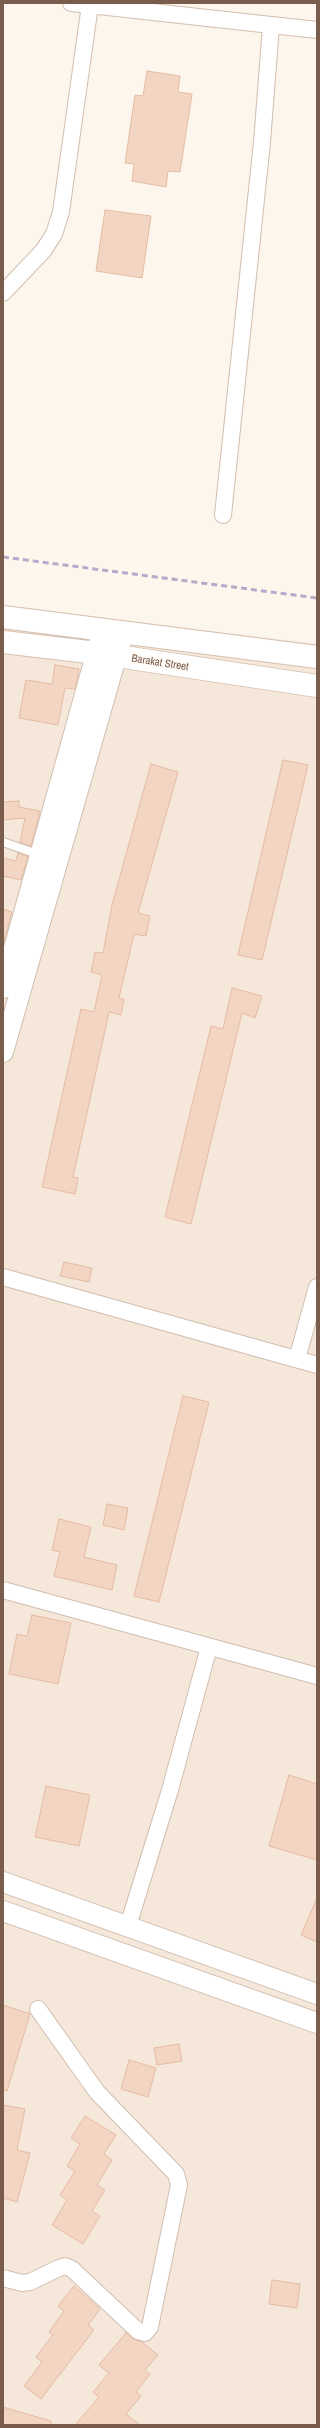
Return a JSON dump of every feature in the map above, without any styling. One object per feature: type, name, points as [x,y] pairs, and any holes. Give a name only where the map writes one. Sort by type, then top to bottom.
[{"type":"main road","points":[[3,617],[317,658]]},
{"type":"main road","name":"Barakat Street","points":[[3,642],[106,655],[317,686]]},
{"type":"street","points":[[71,3],[317,30]]},
{"type":"street","points":[[3,293],[43,251],[54,234],[61,212],[90,5]]},
{"type":"street","points":[[223,515],[262,142],[271,26]]},
{"type":"street","points":[[3,1052],[113,631]]},
{"type":"street","points":[[3,988],[40,855],[106,655]]},
{"type":"street","points":[[3,1277],[317,1365]]},
{"type":"street","points":[[297,1360],[317,1287]]},
{"type":"street","points":[[3,1590],[317,1676]]},
{"type":"street","points":[[128,1926],[170,1790],[209,1647]]},
{"type":"street","points":[[3,1882],[317,1994]]},
{"type":"street","points":[[3,1911],[317,2023]]},
{"type":"street","points":[[3,2278],[30,2282],[65,2266],[72,2269],[138,2331],[145,2333],[150,2327],[179,2185],[176,2174],[97,2092],[38,2009]]},
{"type":"lane","points":[[3,842],[40,855]]},
{"type":"shaded area","points":[[3,605],[317,644],[317,2425],[3,2425]]},
{"type":"building","points":[[147,71],[180,76],[178,92],[192,94],[180,172],[168,171],[166,187],[132,181],[134,164],[125,163],[135,95],[143,96]]},
{"type":"building","points":[[105,210],[151,216],[142,278],[96,271]]},
{"type":"building","points":[[55,665],[79,669],[75,689],[65,688],[58,725],[19,718],[26,680],[52,684]]},
{"type":"building","points":[[283,760],[308,765],[262,960],[238,955]]},
{"type":"building","points":[[151,764],[178,772],[138,913],[150,916],[146,936],[134,934],[119,998],[124,999],[121,1015],[109,1012],[73,1177],[78,1178],[75,1194],[42,1187],[81,1009],[94,1012],[102,975],[91,972],[95,952],[103,953],[112,905]]},
{"type":"building","points":[[19,801],[19,807],[40,811],[31,846],[20,842],[25,818],[3,820],[3,802]]},
{"type":"building","points":[[18,853],[28,857],[21,880],[3,876],[3,858],[16,861]]},
{"type":"building","points":[[3,909],[12,912],[3,945]]},
{"type":"building","points":[[232,988],[262,996],[255,1018],[242,1013],[191,1224],[165,1217],[211,1026],[223,1029]]},
{"type":"building","points":[[64,1262],[92,1268],[89,1282],[60,1276]]},
{"type":"building","points":[[183,1396],[209,1402],[159,1602],[134,1596]]},
{"type":"building","points":[[107,1504],[128,1508],[124,1530],[103,1525]]},
{"type":"building","points":[[59,1519],[91,1527],[84,1557],[117,1565],[112,1590],[54,1576],[60,1552],[52,1550]]},
{"type":"building","points":[[32,1615],[71,1623],[58,1684],[9,1674],[17,1634],[27,1636]]},
{"type":"building","points":[[289,1775],[317,1784],[317,1860],[269,1846]]},
{"type":"building","points":[[46,1786],[90,1795],[79,1846],[35,1837]]},
{"type":"building","points":[[317,1898],[317,1942],[301,1935]]},
{"type":"building","points":[[3,2005],[30,2014],[7,2091],[3,2090]]},
{"type":"building","points":[[179,2044],[182,2061],[157,2065],[154,2048]]},
{"type":"building","points":[[129,2060],[156,2068],[148,2097],[121,2089]]},
{"type":"building","points":[[3,2105],[25,2109],[17,2150],[30,2153],[17,2202],[3,2198]]},
{"type":"building","points":[[85,2116],[116,2135],[104,2154],[112,2160],[97,2185],[105,2190],[92,2211],[100,2216],[83,2244],[52,2225],[67,2200],[60,2195],[75,2171],[67,2166],[80,2144],[71,2138]]},
{"type":"building","points":[[272,2280],[300,2284],[297,2308],[269,2304]]},
{"type":"building","points":[[74,2286],[100,2309],[88,2325],[94,2330],[41,2399],[24,2386],[42,2362],[36,2357],[53,2335],[49,2332],[64,2311],[58,2306]]},
{"type":"building","points":[[126,2333],[132,2338],[142,2342],[158,2355],[145,2370],[150,2374],[136,2392],[141,2396],[126,2414],[140,2425],[75,2425],[99,2397],[93,2392],[109,2373],[99,2365]]},
{"type":"building","points":[[3,2407],[51,2421],[51,2425],[3,2425]]},
{"type":"railway","points":[[3,557],[317,598]]}]
